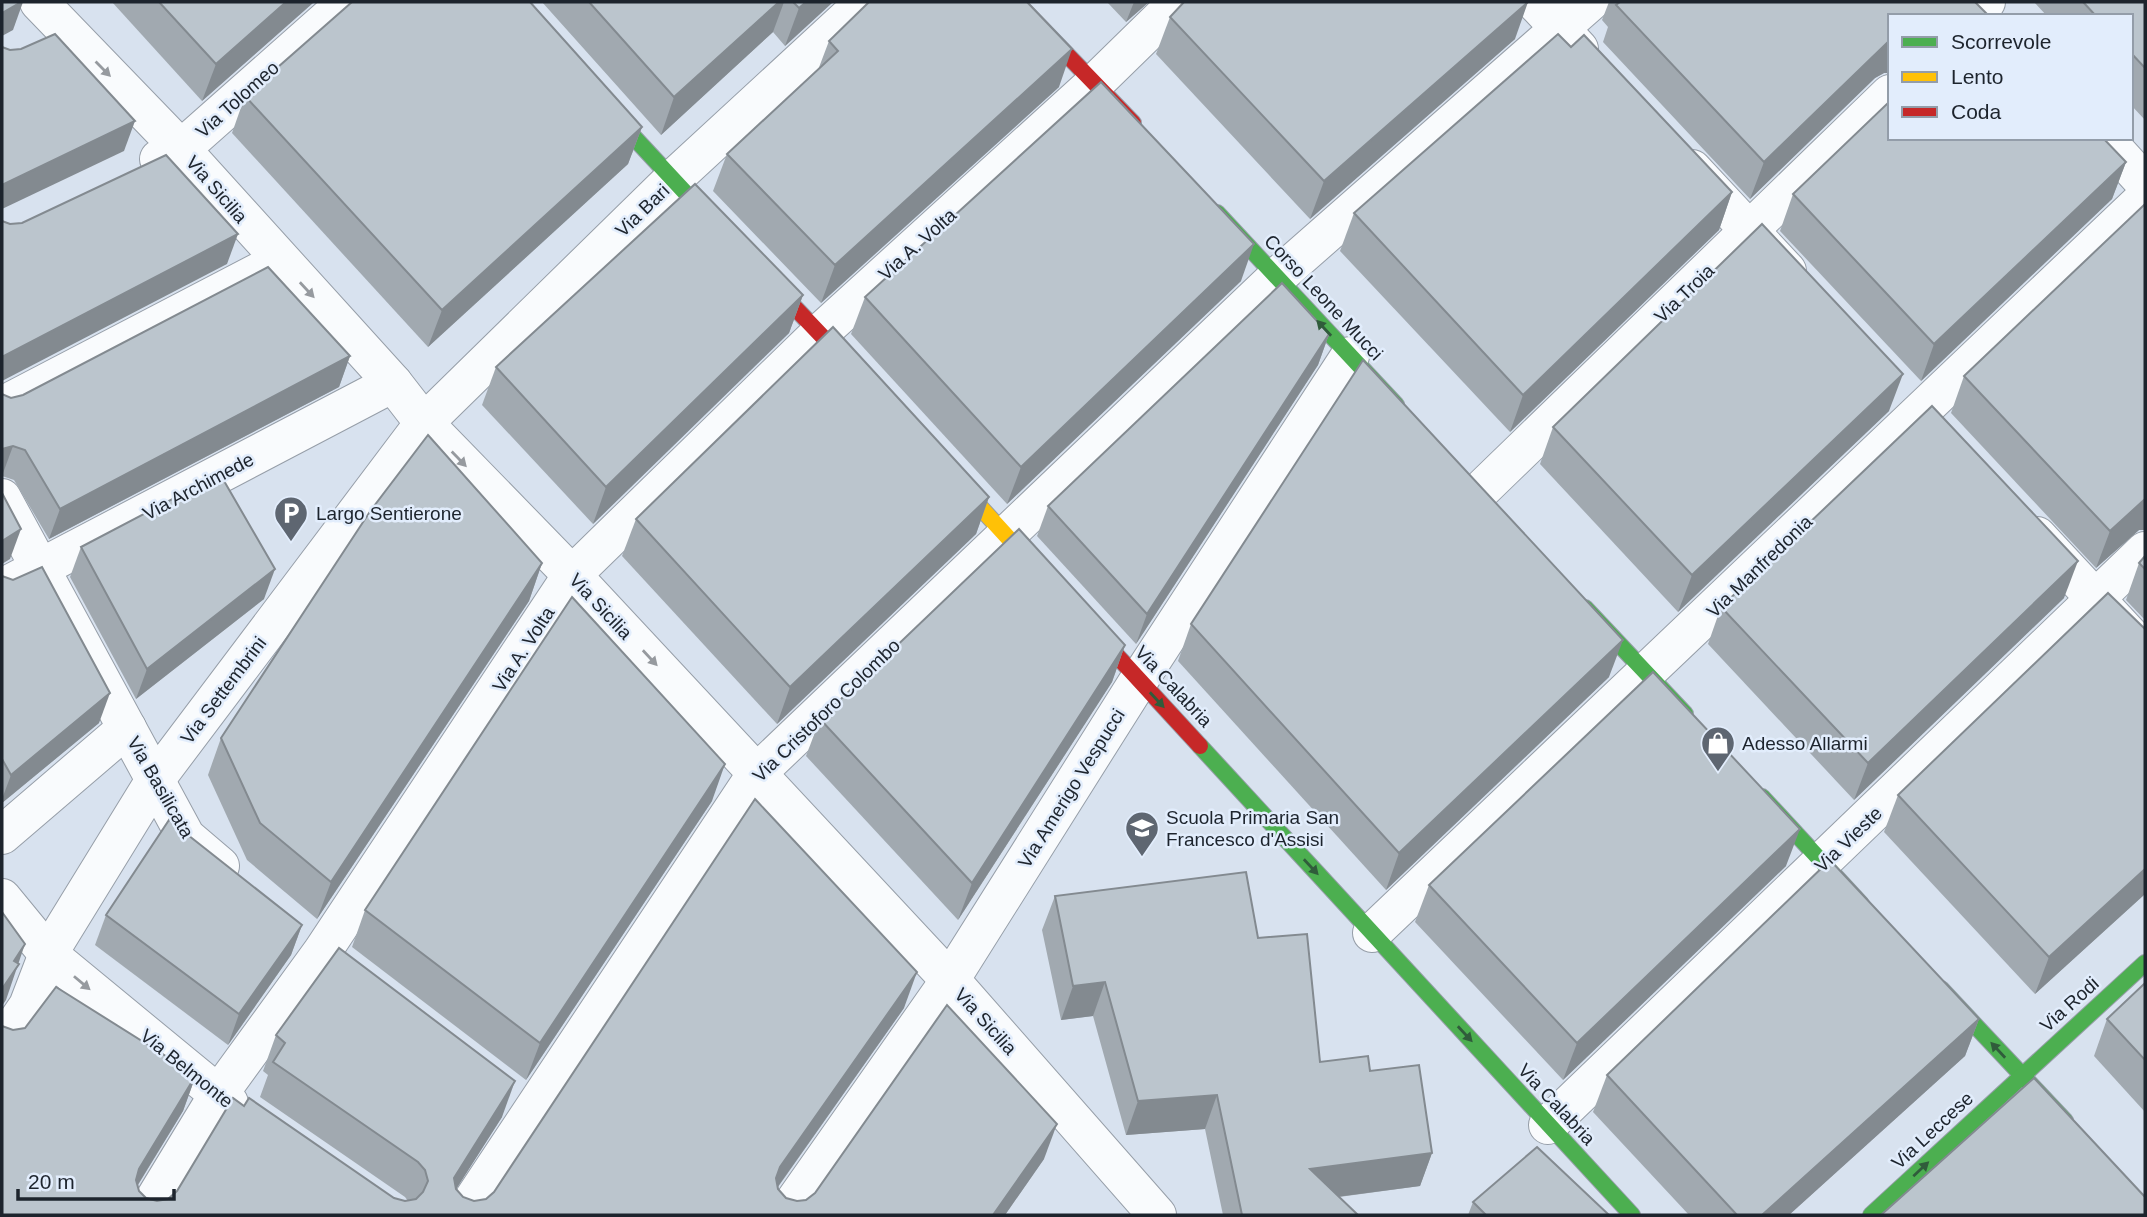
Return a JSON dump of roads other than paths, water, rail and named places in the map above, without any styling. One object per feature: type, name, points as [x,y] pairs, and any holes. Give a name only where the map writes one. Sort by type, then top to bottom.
[{"type":"street","name":"Via Sicilia","points":[[38,2],[181,149],[393,383],[424,423],[572,575],[950,981],[1157,1215]]},
{"type":"street","name":"Via Tolomeo","points":[[121,177],[181,149],[347,2]]},
{"type":"street","name":"Via Bari","points":[[424,423],[672,180],[865,2]]},
{"type":"street","points":[[1016,2],[1140,131]]},
{"type":"street","name":"Via A. Volta","points":[[145,1215],[218,1095],[333,961],[572,575],[820,333],[1095,83],[1178,2]]},
{"type":"street","points":[[1535,2],[1598,70]]},
{"type":"street","name":"Via Cristoforo Colombo","points":[[463,1215],[757,773],[1277,277],[1590,2]]},
{"type":"street","points":[[27,48],[65,30]]},
{"type":"street","points":[[592,91],[672,180],[867,383]]},
{"type":"street","name":"Via Troia","points":[[1478,493],[1888,96]]},
{"type":"street","points":[[1664,140],[1816,301]]},
{"type":"street","points":[[2106,140],[2145,183]]},
{"type":"street","name":"Via Manfredonia","points":[[1372,933],[2145,198]]},
{"type":"street","name":"Corso Leone Mucci","points":[[1204,199],[1405,415]]},
{"type":"street","points":[[2,406],[280,261]]},
{"type":"street","name":"Via Amerigo Vespucci","points":[[785,1215],[950,981],[1139,680],[1350,356]]},
{"type":"street","points":[[1892,382],[1948,441]]},
{"type":"street","name":"Via Archimede","points":[[2,589],[393,383]]},
{"type":"street","name":"Via Settembrini","points":[[2,1044],[28,1006],[48,954],[155,780],[424,423]]},
{"type":"street","points":[[941,464],[1054,587]]},
{"type":"street","name":"Via Basilicata","points":[[2,498],[186,837],[249,890]]},
{"type":"street","points":[[2012,510],[2145,652]]},
{"type":"street","name":"Via Vieste","points":[[1548,1125],[2145,551]]},
{"type":"street","points":[[1571,593],[1693,723]]},
{"type":"street","name":"Via Calabria","points":[[1073,607],[1632,1215]]},
{"type":"street","points":[[2,835],[127,729]]},
{"type":"street","points":[[1749,783],[1870,914]]},
{"type":"street","name":"Via Belmonte","points":[[2,898],[48,954],[218,1095],[262,1125]]},
{"type":"street","points":[[291,926],[333,961]]},
{"type":"street","name":"Via Rodi","points":[[2021,1075],[2145,963]]},
{"type":"street","points":[[1927,974],[2079,1136]]},
{"type":"street","name":"Via Leccese","points":[[1871,1215],[2021,1075]]},
{"type":"street","points":[[499,1087],[532,1112]]},
{"type":"place","name":"Largo Sentierone","points":[[291,543]]},
{"type":"place","name":"Adesso Allarmi","points":[[1718,773]]},
{"type":"place","name":"Scuola Primaria San Francesco d'Assisi","points":[[1142,858]]}]
